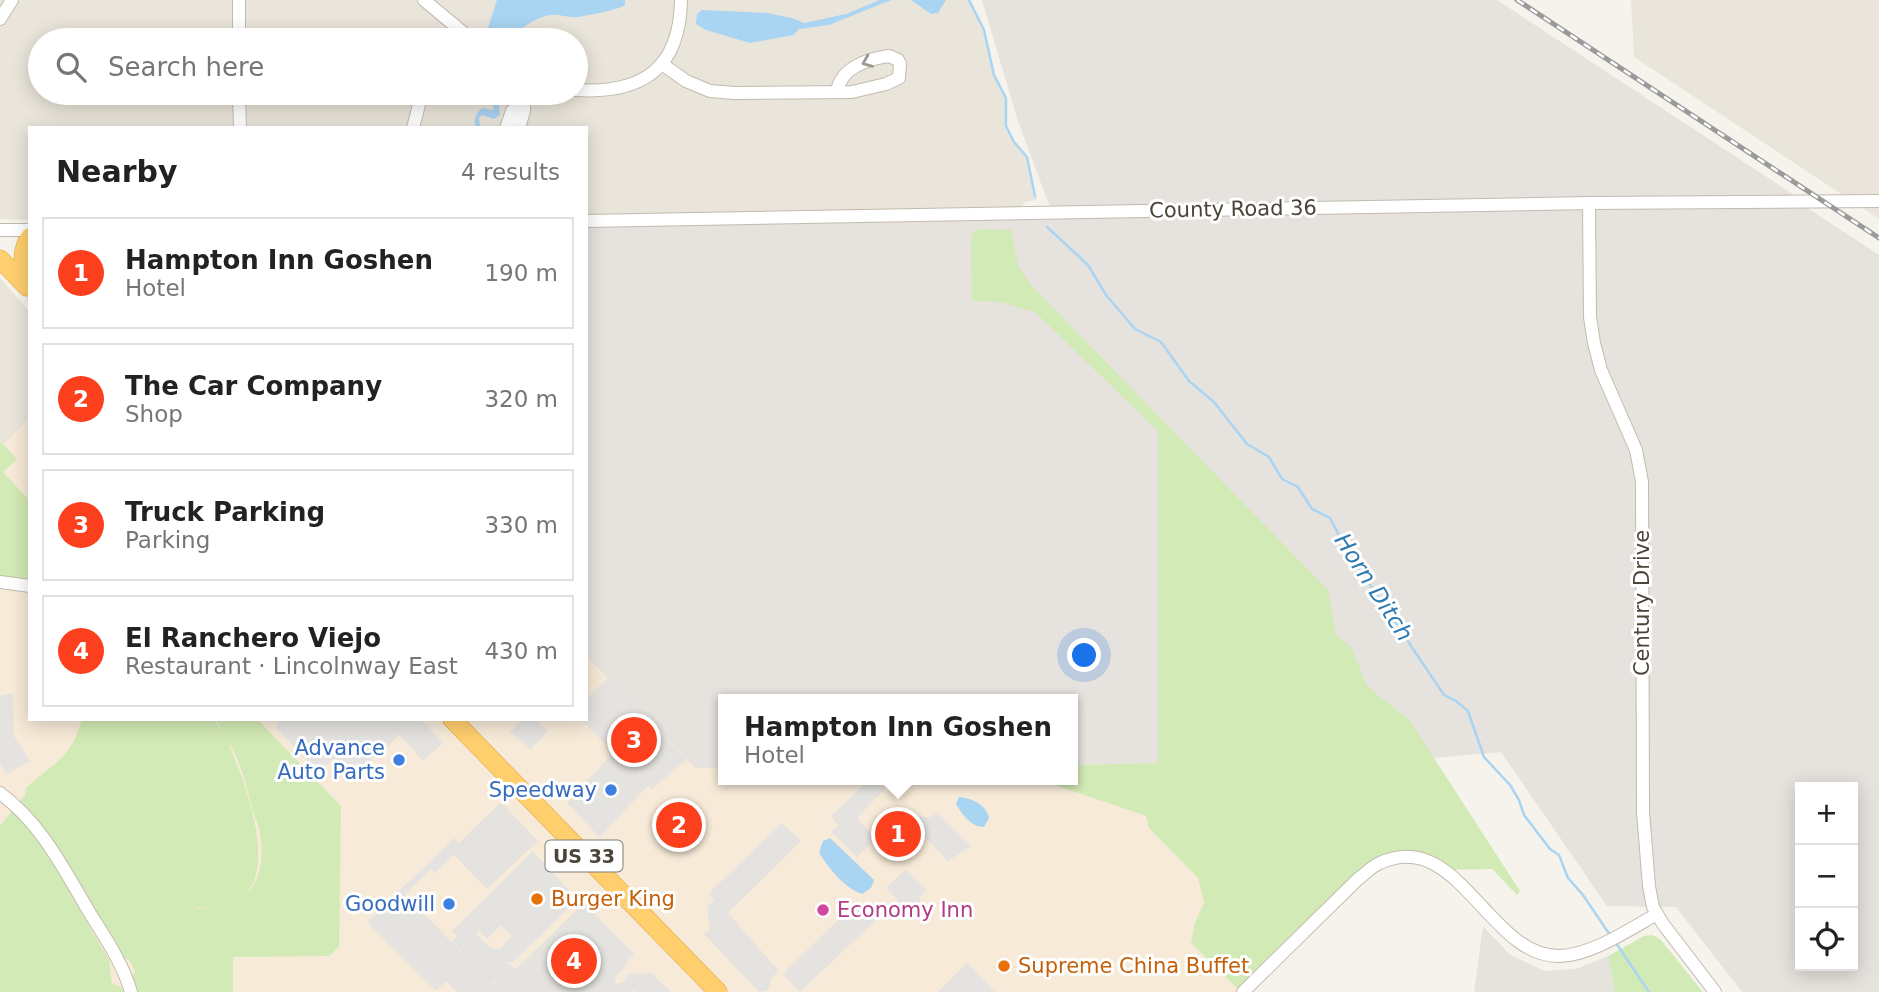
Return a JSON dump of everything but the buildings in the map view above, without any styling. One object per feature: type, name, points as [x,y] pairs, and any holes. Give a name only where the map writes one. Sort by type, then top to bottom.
[{"type":"highway","points":[[28,241],[22,261],[28,285]]},
{"type":"highway","points":[[0,259],[28,288]]},
{"type":"highway","name":"US 33","points":[[454,721],[718,992]]},
{"type":"street","points":[[0,19],[12,0]]},
{"type":"street","points":[[239,0],[239,28]]},
{"type":"street","points":[[424,0],[454,28]]},
{"type":"street","points":[[588,90],[624,88],[643,80],[662,64],[671,53],[678,34],[681,0]]},
{"type":"street","points":[[662,64],[686,81],[710,91],[734,93],[859,91],[895,81],[901,73],[900,64],[894,58],[884,56],[856,66],[843,75],[837,91]]},
{"type":"street","points":[[239,105],[240,126]]},
{"type":"street","points":[[414,126],[419,105]]},
{"type":"street","points":[[507,126],[515,105]]},
{"type":"street","points":[[520,126],[524,110],[522,105]]},
{"type":"street","name":"County Road 36","points":[[588,221],[1589,203],[1879,201]]},
{"type":"street","name":"Century Drive","points":[[1589,203],[1590,317],[1594,343],[1601,370],[1636,450],[1642,482],[1643,812],[1649,886],[1657,914],[1715,992]]},
{"type":"street","points":[[0,230],[28,230]]},
{"type":"street","points":[[0,582],[28,586]]},
{"type":"street","points":[[0,793],[26,814],[47,839],[117,958],[131,992]]},
{"type":"street","points":[[1243,992],[1359,879],[1379,863],[1403,857],[1424,859],[1445,870],[1515,939],[1532,951],[1569,956],[1592,948],[1657,914]]},
{"type":"shaded area","points":[[0,0],[969,0],[984,30],[994,75],[1006,98],[1006,126],[1014,142],[1027,157],[1037,200],[1025,202],[1016,213],[588,221],[588,126],[28,126],[28,220],[0,219]]},
{"type":"shaded area","points":[[982,0],[1497,0],[1794,195],[1809,209],[1879,255],[1879,992],[1742,992],[1676,907],[1607,906],[1501,752],[1434,758],[1078,765],[1078,694],[718,694],[718,768],[695,768],[588,658],[588,221],[1053,212],[1017,118]]},
{"type":"shaded area","points":[[1631,0],[1879,0],[1879,219],[1634,57]]},
{"type":"shaded area","points":[[0,278],[28,310],[28,420],[4,445],[0,441]]},
{"type":"shaded area","points":[[28,420],[28,721],[588,721],[588,658],[695,768],[718,768],[718,785],[1055,785],[1146,816],[1149,828],[1198,878],[1204,903],[1194,923],[1241,992],[0,992],[0,441],[4,445]]},
{"type":"shaded area","points":[[608,678],[686,760],[652,789],[648,786],[599,837],[567,803],[612,754],[638,776],[582,721],[588,721],[588,697]]},
{"type":"shaded area","points":[[13,693],[14,736],[30,761],[7,774],[0,764],[0,696]]},
{"type":"shaded area","points":[[278,721],[423,721],[443,743],[423,761],[400,735],[360,770],[342,764],[336,757],[318,772],[276,728]]},
{"type":"shaded area","points":[[520,721],[538,721],[548,731],[530,750],[510,732]]},
{"type":"shaded area","points":[[864,785],[879,785],[884,790],[857,818],[876,839],[857,857],[831,832],[838,825],[831,816]]},
{"type":"shaded area","points":[[501,802],[538,841],[487,889],[454,855],[434,874],[432,868],[405,895],[492,983],[452,941],[457,936],[452,931],[533,851],[574,896],[579,898],[513,962],[507,962],[516,969],[584,903],[634,954],[615,977],[616,984],[624,982],[629,973],[650,972],[671,992],[635,992],[637,988],[632,992],[457,992],[446,981],[436,991],[367,922],[454,838],[459,843]],"holes":[[[501,925],[512,936],[500,949],[491,948],[476,934],[479,931],[487,939]]]},
{"type":"shaded area","points":[[937,812],[971,846],[948,861],[910,822],[915,817],[932,817]]},
{"type":"shaded area","points":[[782,823],[801,841],[728,913],[779,971],[772,977],[768,990],[759,992],[704,934],[710,929],[707,907],[714,900],[709,893]]},
{"type":"shaded area","points":[[906,869],[927,890],[920,897],[920,912],[914,918],[886,888]]},
{"type":"shaded area","points":[[857,901],[876,920],[800,992],[783,974]]},
{"type":"shaded area","points":[[1483,926],[1510,955],[1545,971],[1576,969],[1608,956],[1615,992],[1474,992]]},
{"type":"shaded area","points":[[967,963],[995,992],[938,992]]},
{"type":"green space","points":[[982,229],[1011,230],[1018,266],[1031,285],[1328,590],[1336,635],[1351,647],[1367,686],[1410,721],[1520,891],[1517,895],[1492,869],[1445,870],[1424,859],[1379,863],[1241,992],[1191,943],[1195,922],[1204,903],[1198,878],[1149,828],[1146,816],[1055,785],[1078,785],[1078,765],[1158,763],[1158,431],[1036,313],[1002,302],[972,301],[973,232]]},
{"type":"green space","points":[[0,441],[17,459],[3,472],[28,499],[28,580],[0,577]]},
{"type":"green space","points":[[81,721],[215,721],[222,733],[217,721],[259,721],[341,806],[339,947],[329,956],[233,957],[233,992],[136,992],[132,978],[135,971],[129,960],[121,956],[86,907],[80,911],[109,960],[112,984],[120,986],[124,992],[0,992],[0,826],[25,795],[26,788],[67,752]],"holes":[[[229,742],[237,758],[258,825],[261,846],[261,862],[252,888],[242,897],[232,903],[245,894],[254,881],[258,864],[252,810]]]},
{"type":"green space","points":[[1652,935],[1660,939],[1703,992],[1615,992],[1608,956],[1644,936]]},
{"type":"water","points":[[497,0],[625,0],[622,7],[578,17],[550,15],[522,28],[488,28]]},
{"type":"water","points":[[880,0],[891,0],[829,25],[799,29],[794,35],[750,43],[706,30],[696,24],[697,14],[702,10],[767,13],[804,23],[846,14]]},
{"type":"water","points":[[911,0],[946,0],[938,13],[931,14]]},
{"type":"water","points":[[492,105],[499,105],[500,115],[494,119],[482,115],[479,118],[482,126],[475,126],[478,112],[483,108],[494,108]]},
{"type":"water","points":[[959,797],[974,801],[985,809],[989,818],[984,827],[975,825],[964,816],[956,804]]},
{"type":"water","points":[[830,838],[874,880],[871,888],[862,894],[849,887],[832,871],[819,853],[823,841]]},
{"type":"waterway","name":"Horn Ditch","points":[[969,0],[984,30],[994,75],[1006,98],[1006,126],[1014,142],[1027,157],[1035,196]]},
{"type":"waterway","name":"Horn Ditch","points":[[1047,227],[1088,265],[1106,295],[1135,329],[1161,342],[1189,381],[1214,402],[1247,444],[1269,457],[1282,479],[1298,487],[1312,509],[1330,518],[1348,552],[1444,695],[1468,711],[1484,757],[1510,785],[1524,815],[1550,849],[1559,855],[1568,878],[1610,935]]},
{"type":"waterway","name":"Horn Ditch","points":[[1616,943],[1649,992]]},
{"type":"railway","points":[[1517,0],[1879,238]]},
{"type":"place","name":"Truck Parking","points":[[634,740]]},
{"type":"place","name":"Advance Auto Parts","points":[[399,760]]},
{"type":"place","name":"Speedway","points":[[611,790]]},
{"type":"place","name":"The Car Company","points":[[679,825]]},
{"type":"place","name":"Hampton Inn Goshen","points":[[898,834]]},
{"type":"place","name":"Burger King","points":[[537,899]]},
{"type":"place","name":"Goodwill","points":[[449,904]]},
{"type":"place","name":"Economy Inn","points":[[823,910]]},
{"type":"place","name":"El Ranchero Viejo","points":[[574,961]]},
{"type":"place","name":"Supreme China Buffet","points":[[1004,966]]}]
